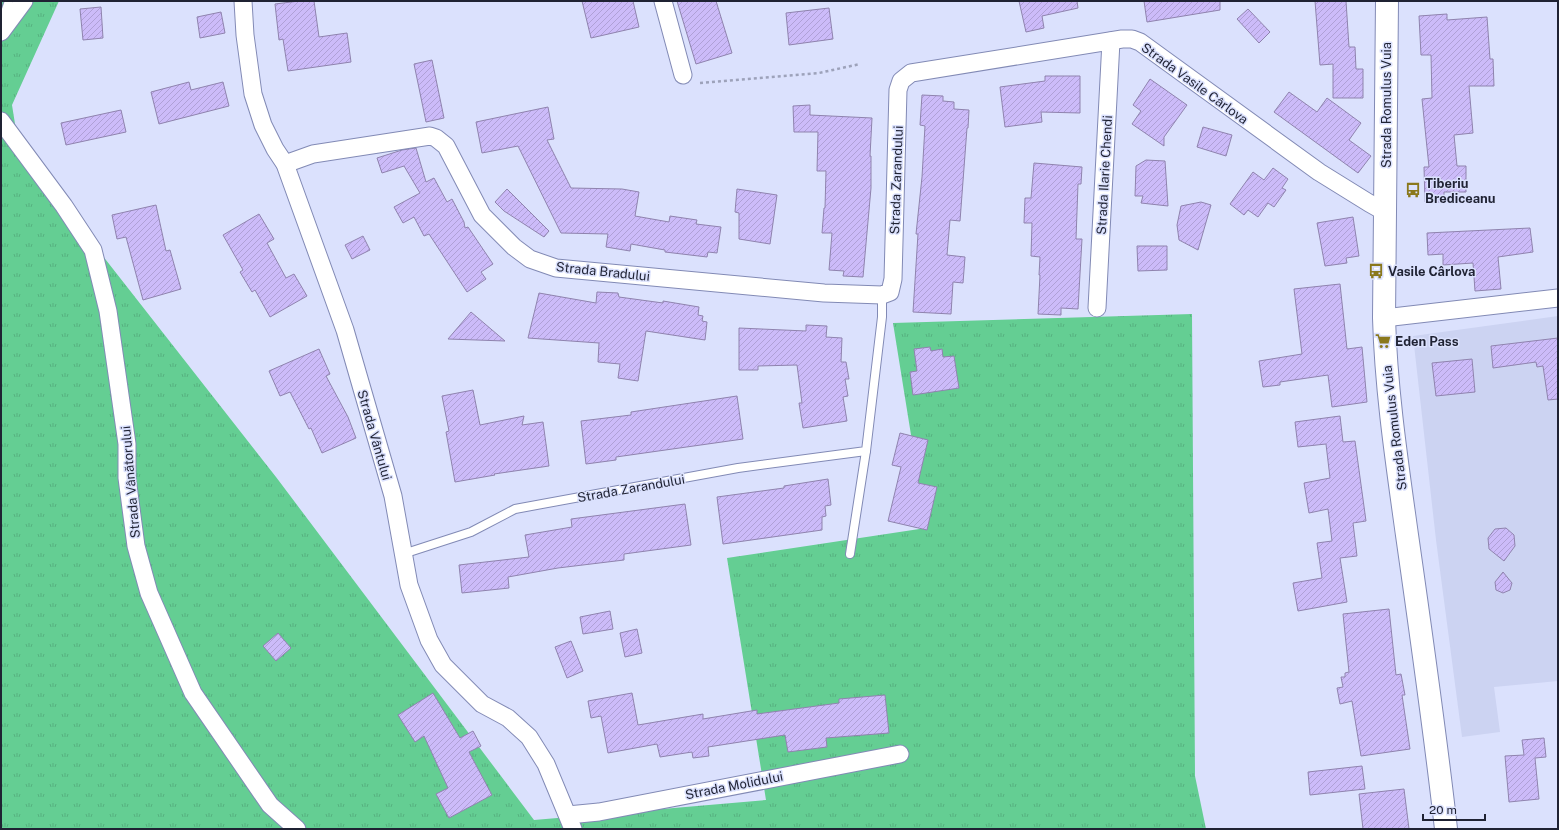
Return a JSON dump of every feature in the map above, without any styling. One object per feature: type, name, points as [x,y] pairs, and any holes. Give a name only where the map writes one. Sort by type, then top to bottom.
[{"type":"street","points":[[1,32],[24,1]]},
{"type":"street","name":"Strada Vântului","points":[[243,1],[245,35],[253,94],[264,126],[275,149],[286,164],[345,330],[393,496],[409,585],[428,640],[442,665],[482,704],[508,718],[529,737],[546,764],[570,822]]},
{"type":"street","points":[[663,1],[683,74]]},
{"type":"street","name":"Strada Romulus Vuia","points":[[1387,1],[1384,318],[1385,356],[1398,469],[1438,755],[1446,829]]},
{"type":"street","name":"Strada Vasile Cârlova","points":[[911,73],[1111,41],[1132,39],[1140,42],[1319,172],[1385,212]]},
{"type":"street","name":"Strada Ilarie Chendi","points":[[1097,308],[1111,41]]},
{"type":"street","name":"Strada Zarandului","points":[[886,294],[893,279],[898,90],[901,81],[911,73]]},
{"type":"street","name":"Strada Vânătorului","points":[[1,121],[64,206],[93,250],[108,311],[127,444],[127,478],[136,546],[149,593],[193,693],[270,805],[297,829]]},
{"type":"street","name":"Strada Bradului","points":[[286,164],[313,154],[430,136],[446,146],[482,215],[514,247],[530,259],[556,268],[824,293],[886,294]]},
{"type":"street","points":[[1384,318],[1558,298]]},
{"type":"street","name":"Strada Molidului","points":[[570,822],[599,812],[900,754]]},
{"type":"lane","points":[[1,24],[9,1]]},
{"type":"lane","name":"Strada Zarandului","points":[[850,554],[866,451],[886,294]]},
{"type":"lane","name":"Strada Zarandului","points":[[403,554],[471,532],[515,509],[738,468],[866,451]]},
{"type":"path","points":[[683,74],[699,83],[819,73],[860,64]]},
{"type":"shaded area","points":[[1558,316],[1558,681],[1494,687],[1500,732],[1462,737],[1436,540],[1413,336]]},
{"type":"green space","points":[[1,1],[59,1],[12,105],[19,149],[276,477],[534,820],[766,800],[727,558],[926,528],[893,323],[1192,314],[1195,776],[1206,829],[1,829]]},
{"type":"building","points":[[314,1],[319,37],[347,33],[351,62],[288,71],[283,39],[279,40],[275,4]]},
{"type":"building","points":[[582,1],[633,1],[639,27],[591,38]]},
{"type":"building","points":[[677,1],[716,1],[732,53],[696,64]]},
{"type":"building","points":[[1019,1],[1077,1],[1078,8],[1042,16],[1044,28],[1026,32]]},
{"type":"building","points":[[1144,1],[1220,1],[1220,10],[1147,22]]},
{"type":"building","points":[[1315,1],[1346,1],[1349,47],[1355,47],[1356,69],[1363,69],[1363,98],[1333,98],[1333,64],[1320,65]]},
{"type":"building","points":[[101,7],[103,38],[83,40],[80,9]]},
{"type":"building","points":[[829,8],[833,39],[789,45],[786,13]]},
{"type":"building","points":[[1248,9],[1270,32],[1259,43],[1237,19]]},
{"type":"building","points":[[221,12],[225,33],[200,38],[197,17]]},
{"type":"building","points":[[1447,14],[1447,20],[1487,17],[1490,59],[1493,59],[1494,86],[1469,86],[1473,133],[1454,135],[1457,166],[1466,166],[1466,192],[1444,192],[1444,202],[1425,202],[1424,167],[1429,167],[1422,99],[1432,98],[1431,55],[1421,55],[1419,16]]},
{"type":"building","points":[[432,60],[444,118],[426,122],[414,64]]},
{"type":"building","points":[[1045,76],[1080,76],[1080,113],[1041,112],[1042,122],[1005,127],[1000,87],[1045,81]]},
{"type":"building","points":[[1150,79],[1187,105],[1164,137],[1164,146],[1132,124],[1141,111],[1133,105]]},
{"type":"building","points":[[189,82],[191,90],[223,82],[229,106],[159,124],[151,92]]},
{"type":"building","points":[[1289,92],[1317,112],[1327,98],[1361,123],[1349,140],[1371,156],[1358,173],[1274,112]]},
{"type":"building","points":[[922,95],[943,96],[943,101],[954,102],[954,109],[969,110],[960,221],[950,220],[947,255],[965,257],[963,283],[953,282],[951,314],[913,312],[918,234],[916,234],[922,177],[925,126],[920,125]]},
{"type":"building","points":[[810,105],[810,115],[872,118],[870,156],[871,188],[863,277],[843,276],[844,271],[829,270],[832,233],[822,233],[825,208],[826,171],[817,171],[818,132],[794,132],[793,106]]},
{"type":"building","points":[[548,107],[554,139],[547,140],[571,188],[622,189],[639,192],[635,216],[669,222],[670,216],[697,220],[696,224],[721,227],[717,253],[708,252],[707,257],[665,252],[665,250],[631,244],[630,251],[606,247],[608,234],[561,233],[518,146],[482,153],[476,122]]},
{"type":"building","points":[[121,110],[126,132],[66,145],[61,123]]},
{"type":"building","points":[[1203,127],[1232,135],[1226,156],[1197,147]]},
{"type":"building","points":[[416,148],[426,182],[434,178],[447,202],[452,199],[464,222],[465,228],[468,227],[493,264],[481,272],[486,279],[467,292],[429,234],[424,236],[414,217],[403,223],[394,207],[420,193],[404,166],[382,173],[377,158],[402,150]]},
{"type":"building","points":[[1146,160],[1165,161],[1168,206],[1141,203],[1143,196],[1135,196],[1136,166]]},
{"type":"building","points":[[1034,163],[1082,167],[1081,184],[1078,184],[1076,239],[1082,239],[1078,309],[1061,308],[1061,315],[1038,314],[1040,257],[1031,256],[1032,223],[1024,223],[1025,198],[1031,198]]},
{"type":"building","points":[[1273,168],[1288,179],[1282,188],[1286,190],[1274,207],[1268,203],[1258,217],[1248,210],[1244,215],[1230,204],[1253,172],[1264,180]]},
{"type":"building","points":[[507,189],[549,231],[544,237],[504,211],[495,202]]},
{"type":"building","points":[[737,189],[777,195],[770,244],[739,239],[739,213],[735,212]]},
{"type":"building","points":[[1201,202],[1211,205],[1198,250],[1179,240],[1177,225],[1181,206]]},
{"type":"building","points":[[156,205],[166,251],[170,250],[181,289],[143,300],[126,237],[117,239],[112,215]]},
{"type":"building","points":[[259,214],[274,239],[267,243],[286,278],[294,274],[307,296],[270,317],[255,290],[252,292],[240,272],[243,270],[223,235]]},
{"type":"building","points":[[1353,217],[1359,256],[1346,258],[1347,263],[1325,266],[1317,223]]},
{"type":"building","points":[[1530,228],[1533,252],[1498,257],[1501,289],[1475,291],[1473,263],[1443,265],[1443,254],[1428,255],[1427,233]]},
{"type":"building","points":[[363,236],[370,250],[352,259],[345,245]]},
{"type":"building","points":[[1137,246],[1167,246],[1167,270],[1138,271]]},
{"type":"building","points":[[1340,284],[1347,349],[1362,347],[1367,402],[1332,407],[1328,375],[1280,382],[1280,385],[1263,387],[1259,361],[1302,354],[1294,289]]},
{"type":"building","points":[[597,292],[618,293],[619,297],[663,303],[663,301],[699,307],[698,315],[703,316],[702,321],[707,322],[705,340],[646,331],[638,381],[618,378],[620,364],[598,362],[599,343],[528,338],[539,293],[596,303]]},
{"type":"building","points":[[471,312],[505,341],[448,339]]},
{"type":"building","points":[[806,325],[827,326],[826,337],[842,338],[841,362],[846,362],[849,379],[845,379],[848,396],[843,397],[847,421],[803,428],[799,403],[802,403],[797,365],[758,366],[758,370],[739,370],[739,328],[806,331]]},
{"type":"building","points":[[1558,338],[1558,399],[1548,400],[1543,366],[1537,367],[1536,362],[1493,368],[1491,346]]},
{"type":"building","points":[[930,347],[931,351],[942,349],[943,357],[954,356],[959,388],[913,395],[910,372],[917,371],[914,349]]},
{"type":"building","points":[[319,349],[330,374],[326,376],[348,417],[356,438],[322,453],[311,428],[309,429],[290,392],[280,396],[269,371]]},
{"type":"building","points":[[1472,359],[1475,392],[1436,396],[1432,363]]},
{"type":"building","points":[[473,390],[480,425],[524,416],[522,425],[543,422],[549,466],[494,474],[495,475],[455,482],[446,432],[449,431],[442,396]]},
{"type":"building","points":[[737,396],[743,439],[616,457],[616,460],[586,464],[581,421],[631,415],[631,412]]},
{"type":"building","points":[[1340,416],[1343,442],[1355,441],[1366,521],[1353,523],[1357,556],[1340,558],[1347,602],[1298,611],[1293,583],[1322,578],[1317,543],[1332,541],[1328,509],[1309,513],[1304,483],[1330,478],[1326,444],[1298,447],[1295,422]]},
{"type":"building","points":[[900,433],[928,440],[918,483],[937,487],[927,530],[888,521],[901,467],[892,465]]},
{"type":"building","points":[[828,479],[831,505],[825,506],[826,516],[822,517],[822,530],[723,544],[717,497],[784,488],[784,486]]},
{"type":"building","points":[[685,504],[691,545],[624,554],[624,560],[558,568],[508,577],[509,588],[462,593],[459,565],[529,557],[525,535],[572,527],[571,519]]},
{"type":"building","points":[[1506,528],[1514,535],[1515,546],[1504,561],[1489,549],[1488,538],[1495,529]]},
{"type":"building","points":[[1503,572],[1512,583],[1510,590],[1503,593],[1496,590],[1495,582]]},
{"type":"building","points":[[1389,609],[1396,675],[1401,674],[1405,695],[1402,695],[1410,749],[1361,756],[1352,701],[1340,704],[1337,688],[1343,687],[1341,677],[1345,677],[1345,673],[1349,672],[1343,614]]},
{"type":"building","points":[[610,611],[613,629],[583,634],[580,617]]},
{"type":"building","points":[[637,629],[642,653],[625,657],[620,633]]},
{"type":"building","points":[[278,633],[291,648],[276,661],[263,646]]},
{"type":"building","points":[[571,641],[583,671],[567,678],[555,647]]},
{"type":"building","points":[[433,693],[460,738],[473,731],[481,746],[469,752],[492,795],[449,818],[436,794],[448,788],[424,736],[415,742],[398,715]]},
{"type":"building","points":[[632,693],[638,725],[703,714],[703,719],[757,710],[757,714],[839,703],[839,699],[885,695],[889,733],[826,738],[827,747],[788,752],[785,735],[708,747],[709,756],[693,758],[692,752],[660,757],[657,744],[608,753],[601,716],[591,718],[588,701]]},
{"type":"building","points":[[1544,738],[1546,757],[1535,758],[1539,799],[1509,802],[1505,756],[1524,755],[1522,740]]},
{"type":"building","points":[[1362,766],[1365,789],[1310,795],[1308,772]]},
{"type":"building","points":[[1404,789],[1409,829],[1363,829],[1359,794]]},
{"type":"place","name":"Tiberiu Brediceanu","points":[[1413,190]]},
{"type":"place","name":"Vasile Cârlova","points":[[1376,271]]},
{"type":"place","name":"Eden Pass","points":[[1383,341]]}]
